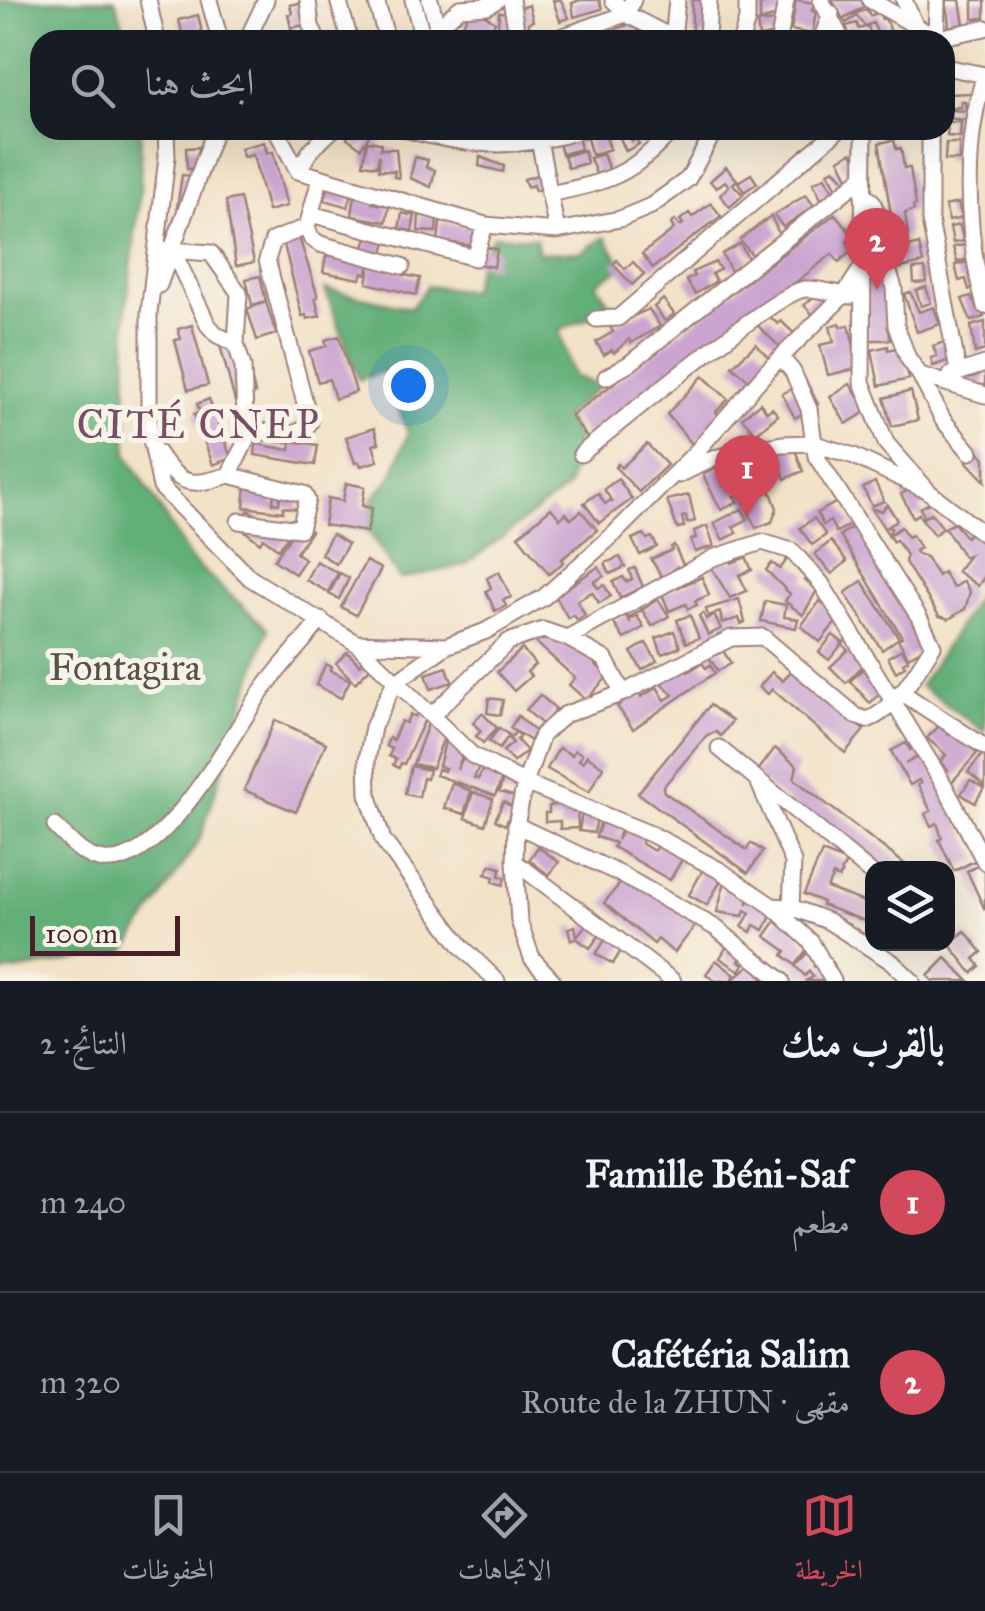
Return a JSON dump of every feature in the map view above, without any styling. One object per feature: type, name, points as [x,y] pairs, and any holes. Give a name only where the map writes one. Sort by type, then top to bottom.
[{"type":"street","points":[[148,0],[155,30]]},
{"type":"street","points":[[209,0],[217,30]]},
{"type":"street","points":[[252,30],[266,0]]},
{"type":"street","points":[[308,0],[313,30]]},
{"type":"street","points":[[338,0],[347,30]]},
{"type":"street","points":[[376,0],[384,30]]},
{"type":"street","points":[[413,0],[420,30]]},
{"type":"street","points":[[430,0],[443,30]]},
{"type":"street","points":[[448,30],[461,4],[487,6],[497,0]]},
{"type":"street","points":[[511,0],[516,30]]},
{"type":"street","points":[[613,0],[658,30]]},
{"type":"street","points":[[672,30],[677,0]]},
{"type":"street","points":[[708,30],[709,0]]},
{"type":"street","points":[[744,30],[747,0]]},
{"type":"street","points":[[782,30],[786,0]]},
{"type":"street","points":[[870,0],[922,30]]},
{"type":"street","points":[[904,0],[915,25]]},
{"type":"street","points":[[936,0],[936,30]]},
{"type":"street","points":[[826,6],[837,30]]},
{"type":"street","points":[[575,30],[629,7]]},
{"type":"street","points":[[955,35],[985,28]]},
{"type":"street","points":[[955,69],[985,75],[976,100],[969,189],[976,271],[985,306]]},
{"type":"street","points":[[166,140],[164,249],[150,313],[150,429],[165,474],[161,487],[250,578],[356,643],[472,755],[525,783],[653,835],[721,871],[772,906],[811,942],[832,981]]},
{"type":"street","points":[[164,249],[211,140]]},
{"type":"street","points":[[281,140],[298,171],[320,179],[485,225],[558,231],[620,219],[651,206],[688,179],[709,140]]},
{"type":"street","points":[[298,171],[322,140]]},
{"type":"street","points":[[443,140],[510,145],[526,140]]},
{"type":"street","points":[[539,140],[558,231]]},
{"type":"street","points":[[549,194],[608,182],[650,156],[664,140]]},
{"type":"street","points":[[596,319],[618,318],[826,140]]},
{"type":"street","points":[[864,140],[862,382],[886,444],[929,492],[985,536]]},
{"type":"street","points":[[930,140],[930,220],[958,371]]},
{"type":"street","points":[[606,377],[629,364],[864,177]]},
{"type":"street","points":[[320,179],[309,235],[317,243],[402,266]]},
{"type":"street","points":[[863,196],[872,201],[876,211],[894,288],[896,326],[908,358],[943,420],[970,452]]},
{"type":"street","points":[[245,428],[296,435],[305,431],[310,422],[267,260],[273,240],[309,220],[474,258],[485,225]]},
{"type":"street","points":[[164,249],[208,325],[216,335],[236,344]]},
{"type":"street","points":[[164,249],[211,253],[239,293],[236,344],[243,368],[246,442],[229,475]]},
{"type":"street","points":[[497,981],[462,947],[383,840],[368,794],[366,760],[373,727],[394,683],[446,646],[486,632],[544,597],[666,482],[844,295],[863,266]]},
{"type":"street","points":[[580,454],[770,308],[803,289],[863,298]]},
{"type":"street","points":[[553,981],[532,958],[519,921],[515,862],[516,826],[525,783],[542,734],[564,716],[731,638],[763,637],[856,716],[867,720],[879,716],[898,697],[933,646],[816,456],[809,409],[793,372],[781,357]]},
{"type":"street","points":[[940,382],[958,371],[985,364]]},
{"type":"street","points":[[920,375],[985,396]]},
{"type":"street","points":[[666,482],[713,458],[782,444],[812,444],[854,456],[929,492]]},
{"type":"street","points":[[165,474],[198,484],[229,475],[304,494],[307,500],[300,529],[239,520]]},
{"type":"street","points":[[568,638],[713,558],[762,542],[792,550],[821,583],[898,697],[985,862]]},
{"type":"street","points":[[55,826],[82,854],[106,860],[126,857],[149,844],[174,820],[264,689],[321,620]]},
{"type":"street","points":[[431,716],[508,642],[542,630],[568,638],[605,659],[622,692]]},
{"type":"street","points":[[356,643],[446,646]]},
{"type":"street","points":[[898,697],[985,747]]},
{"type":"street","points":[[719,748],[865,868]]},
{"type":"street","points":[[758,780],[794,862],[791,907]]},
{"type":"street","points":[[516,826],[620,874],[716,928],[782,981]]},
{"type":"street","points":[[515,862],[674,981]]},
{"type":"street","points":[[772,906],[791,907],[828,921],[892,962],[912,981]]},
{"type":"green space","name":"Fontagira","points":[[0,0],[115,0],[125,30],[30,30],[30,140],[141,140],[140,192],[126,311],[127,454],[191,560],[268,629],[200,839],[125,952],[1,973]]},
{"type":"green space","points":[[493,236],[536,238],[538,253],[582,252],[605,237],[623,267],[596,283],[612,308],[559,330],[573,376],[600,386],[565,416],[577,439],[568,487],[465,565],[400,579],[367,529],[372,499],[392,477],[408,433],[384,371],[359,380],[325,289],[411,308],[427,286],[471,291]]},
{"type":"green space","points":[[985,585],[985,732],[920,686]]},
{"type":"building","points":[[553,0],[561,0],[569,18],[560,21]]},
{"type":"building","points":[[599,0],[602,9],[574,17],[572,3]]},
{"type":"building","points":[[692,0],[714,0],[711,30],[692,30]]},
{"type":"building","points":[[777,0],[781,15],[760,21],[760,5]]},
{"type":"building","points":[[796,0],[814,3],[813,30],[791,30]]},
{"type":"building","points":[[832,0],[862,0],[865,6],[843,19]]},
{"type":"building","points":[[946,0],[960,0],[964,25],[949,27]]},
{"type":"building","points":[[973,0],[985,0],[985,18],[973,19]]},
{"type":"building","points":[[303,2],[308,24],[291,28],[290,5]]},
{"type":"building","points":[[529,5],[533,21],[528,23],[530,30],[520,30],[515,9]]},
{"type":"building","points":[[472,6],[495,22],[491,30],[474,30],[463,24]]},
{"type":"building","points":[[867,9],[870,16],[879,12],[890,30],[876,30],[873,23],[865,26],[857,16],[846,23],[843,19]]},
{"type":"building","points":[[499,12],[510,13],[509,30],[498,30]]},
{"type":"building","points":[[198,15],[202,30],[182,30],[179,20]]},
{"type":"building","points":[[775,21],[776,30],[758,30],[757,23]]},
{"type":"building","points":[[635,22],[638,30],[615,30]]},
{"type":"building","points":[[857,23],[859,29],[868,26],[869,30],[847,30],[846,26]]},
{"type":"building","points":[[971,93],[972,108],[966,108],[965,101],[955,108],[955,94]]},
{"type":"building","points":[[955,110],[967,111],[966,120],[955,119]]},
{"type":"building","points":[[955,122],[961,122],[960,137],[955,137]]},
{"type":"building","points":[[350,140],[366,140],[361,148]]},
{"type":"building","points":[[558,140],[579,140],[581,149],[562,154]]},
{"type":"building","points":[[587,140],[607,140],[610,149],[592,155]]},
{"type":"building","points":[[621,140],[637,140],[639,144],[626,151]]},
{"type":"building","points":[[894,140],[896,149],[901,148],[904,168],[910,168],[916,205],[905,213],[908,235],[895,237],[879,143]]},
{"type":"building","points":[[367,141],[381,143],[380,149],[396,149],[399,178],[394,177],[395,171],[379,170],[379,155],[377,166],[363,164]]},
{"type":"building","points":[[264,142],[267,153],[273,152],[287,206],[268,211],[253,155],[243,157],[241,148]]},
{"type":"building","points":[[946,143],[959,143],[959,160],[945,160]]},
{"type":"building","points":[[202,147],[202,168],[187,169],[186,148]]},
{"type":"building","points":[[584,150],[587,163],[568,168],[564,156]]},
{"type":"building","points":[[852,152],[861,170],[848,177],[839,159]]},
{"type":"building","points":[[603,154],[609,170],[596,174],[590,158]]},
{"type":"building","points":[[415,157],[428,160],[426,167],[435,170],[431,187],[410,178]]},
{"type":"building","points":[[480,157],[504,166],[503,172],[479,166]]},
{"type":"building","points":[[726,167],[743,195],[730,207],[720,195],[729,186],[725,181],[716,188],[710,181]]},
{"type":"building","points":[[834,169],[847,182],[837,188],[828,172]]},
{"type":"building","points":[[550,171],[549,187],[535,191],[533,185],[527,187],[524,179]]},
{"type":"building","points":[[751,174],[757,183],[744,192],[738,182]]},
{"type":"building","points":[[182,175],[192,176],[187,209],[177,208]]},
{"type":"building","points":[[825,177],[834,193],[821,199],[813,183]]},
{"type":"building","points":[[329,185],[352,192],[348,207],[325,200]]},
{"type":"building","points":[[355,194],[373,197],[372,203],[389,206],[386,222],[352,216]]},
{"type":"building","points":[[806,195],[814,206],[783,227],[774,215]]},
{"type":"building","points":[[240,198],[254,262],[236,266],[226,201]]},
{"type":"building","points":[[711,203],[721,216],[653,268],[642,254],[674,229],[671,224],[675,220],[680,226],[680,220],[689,213],[692,217]]},
{"type":"building","points":[[958,203],[962,218],[949,221],[945,206]]},
{"type":"building","points":[[402,213],[415,216],[412,231],[399,229]]},
{"type":"building","points":[[835,214],[853,236],[847,242],[853,249],[839,262],[832,254],[591,443],[571,416]]},
{"type":"building","points":[[419,215],[437,216],[436,232],[418,231]]},
{"type":"building","points":[[771,216],[779,234],[752,255],[740,240]]},
{"type":"building","points":[[440,222],[477,227],[475,246],[438,241]]},
{"type":"building","points":[[960,225],[963,241],[953,243],[950,227]]},
{"type":"building","points":[[368,234],[387,239],[381,259],[362,254]]},
{"type":"building","points":[[299,237],[320,316],[307,319],[302,316],[283,241]]},
{"type":"building","points":[[901,243],[902,249],[919,244],[923,263],[896,269],[895,264],[900,263],[896,244]]},
{"type":"building","points":[[740,244],[749,260],[731,271],[722,254]]},
{"type":"building","points":[[965,245],[969,259],[957,262],[953,247]]},
{"type":"building","points":[[475,246],[497,249],[494,267],[472,263]]},
{"type":"building","points":[[326,256],[369,261],[367,274],[362,273],[360,279],[323,272]]},
{"type":"building","points":[[617,260],[625,269],[633,262],[644,274],[632,285],[613,264]]},
{"type":"building","points":[[715,262],[720,269],[712,274],[716,281],[695,294],[686,280],[694,276],[692,272]]},
{"type":"building","points":[[968,262],[979,287],[969,290],[966,279],[959,281],[955,265]]},
{"type":"building","points":[[370,265],[420,278],[416,295],[367,283]]},
{"type":"building","points":[[925,268],[927,282],[914,283],[913,269]]},
{"type":"building","points":[[888,275],[890,340],[869,340],[867,276]]},
{"type":"building","points":[[260,276],[266,301],[252,305],[246,279]]},
{"type":"building","points":[[926,287],[931,303],[921,306],[916,290]]},
{"type":"building","points":[[819,292],[828,301],[813,315],[804,305]]},
{"type":"building","points":[[910,292],[919,312],[934,307],[940,324],[917,332],[904,294]]},
{"type":"building","points":[[971,296],[973,301],[979,299],[984,317],[971,321],[962,299]]},
{"type":"building","points":[[663,299],[674,314],[665,321],[654,307]]},
{"type":"building","points":[[266,302],[276,334],[257,340],[247,309]]},
{"type":"building","points":[[649,309],[660,326],[604,355],[596,342],[613,332],[610,326]]},
{"type":"building","points":[[768,315],[797,336],[783,350],[758,326]]},
{"type":"building","points":[[985,322],[985,350],[975,353],[971,326]]},
{"type":"building","points":[[840,323],[841,327],[849,325],[859,368],[828,375],[820,345],[834,342],[830,326]]},
{"type":"building","points":[[192,325],[208,385],[188,390],[175,340],[181,339],[178,329]]},
{"type":"building","points":[[240,335],[255,393],[250,394],[252,401],[236,405],[219,341]]},
{"type":"building","points":[[339,336],[356,392],[335,399],[329,379],[318,382],[309,351],[327,346],[325,340]]},
{"type":"building","points":[[950,340],[956,358],[933,366],[931,358],[937,356],[933,346]]},
{"type":"building","points":[[756,344],[773,362],[751,382],[732,366]]},
{"type":"building","points":[[888,346],[888,350],[902,347],[909,379],[879,386],[872,350]]},
{"type":"building","points":[[985,370],[985,385],[962,384],[964,371]]},
{"type":"building","points":[[703,376],[728,399],[716,412],[720,416],[693,445],[667,414]]},
{"type":"building","points":[[806,381],[818,404],[795,418],[782,394]]},
{"type":"building","points":[[850,384],[867,411],[846,424],[830,397]]},
{"type":"building","points":[[911,391],[918,420],[892,426],[884,398]]},
{"type":"building","points":[[209,399],[231,458],[213,465],[194,414],[200,412],[197,404]]},
{"type":"building","points":[[760,403],[767,412],[772,408],[778,415],[756,434],[742,418]]},
{"type":"building","points":[[374,428],[379,443],[373,445],[378,461],[361,466],[355,463],[346,437]]},
{"type":"building","points":[[291,441],[318,445],[315,465],[255,455],[256,444],[290,450]]},
{"type":"building","points":[[792,442],[803,471],[785,479],[776,466],[776,479],[769,477],[767,482],[777,508],[772,522],[756,528],[728,467],[754,456],[761,461],[764,454]]},
{"type":"building","points":[[647,444],[667,465],[639,492],[615,467],[618,464],[621,468]]},
{"type":"building","points":[[978,451],[985,458],[985,481],[967,462]]},
{"type":"building","points":[[724,464],[739,494],[734,496],[738,502],[721,510],[703,475]]},
{"type":"building","points":[[618,479],[632,499],[599,523],[584,503],[598,493],[605,504],[611,500],[613,503],[604,489]]},
{"type":"building","points":[[875,482],[884,501],[872,506],[863,488]]},
{"type":"building","points":[[346,483],[365,487],[362,506],[372,508],[367,532],[324,525],[328,498],[343,501]]},
{"type":"building","points":[[246,484],[274,488],[273,503],[279,504],[281,492],[300,494],[298,509],[283,507],[283,512],[244,507]]},
{"type":"building","points":[[917,486],[923,497],[931,492],[935,500],[920,508],[924,516],[921,518],[919,514],[913,517],[901,494]]},
{"type":"building","points":[[689,495],[695,521],[687,523],[686,516],[682,517],[684,527],[677,528],[667,500]]},
{"type":"building","points":[[839,501],[852,524],[836,532],[830,521],[823,525],[817,513]]},
{"type":"building","points":[[887,504],[897,520],[887,527],[891,528],[889,535],[901,527],[908,537],[912,535],[920,548],[915,551],[926,557],[938,576],[943,572],[953,588],[963,581],[970,592],[965,609],[949,619],[939,616],[905,562],[907,555],[896,540],[893,542],[872,509],[882,511]]},
{"type":"building","points":[[551,508],[560,519],[566,513],[571,519],[581,511],[597,530],[549,574],[518,536]]},
{"type":"building","points":[[742,509],[748,519],[733,527],[737,533],[723,540],[714,523]]},
{"type":"building","points":[[249,510],[270,527],[291,532],[278,549],[263,538],[260,543],[237,525]]},
{"type":"building","points":[[931,513],[943,528],[934,535],[922,519]]},
{"type":"building","points":[[814,518],[826,535],[812,545],[800,528]]},
{"type":"building","points":[[300,523],[311,531],[296,553],[305,559],[295,574],[274,560]]},
{"type":"building","points":[[954,523],[966,537],[971,531],[985,536],[985,576],[978,586],[957,571],[969,555],[964,557],[945,528]]},
{"type":"building","points":[[858,524],[930,645],[908,657],[898,639],[902,637],[840,535]]},
{"type":"building","points":[[707,526],[714,546],[695,552],[691,540],[696,538],[694,531]]},
{"type":"building","points":[[332,534],[348,544],[336,564],[321,554]]},
{"type":"building","points":[[644,534],[647,539],[652,537],[657,547],[640,555],[632,539]]},
{"type":"building","points":[[831,541],[847,561],[832,574],[815,554]]},
{"type":"building","points":[[674,545],[684,567],[677,567],[663,579],[651,559],[672,550]]},
{"type":"building","points":[[620,557],[625,567],[610,574],[605,563]]},
{"type":"building","points":[[746,557],[752,570],[739,575],[747,591],[730,598],[711,567],[729,558],[732,563]]},
{"type":"building","points":[[788,558],[808,575],[804,580],[817,590],[803,615],[785,601],[790,594],[766,570],[772,563],[780,569]]},
{"type":"building","points":[[316,561],[338,573],[328,592],[306,580]]},
{"type":"building","points":[[366,561],[381,569],[356,615],[341,607]]},
{"type":"building","points":[[598,567],[604,576],[594,582],[598,588],[604,585],[611,596],[599,603],[592,592],[577,601],[585,615],[577,620],[574,615],[568,618],[555,596]]},
{"type":"building","points":[[635,568],[643,587],[620,598],[613,582],[623,577],[626,582],[632,579],[629,570]]},
{"type":"building","points":[[499,572],[511,597],[503,600],[506,606],[495,611],[486,591],[491,588],[487,578]]},
{"type":"building","points":[[340,573],[349,578],[339,599],[329,594]]},
{"type":"building","points":[[702,577],[709,595],[688,609],[686,604],[669,611],[662,594]]},
{"type":"building","points":[[862,581],[899,638],[882,650],[845,593]]},
{"type":"building","points":[[658,599],[669,616],[652,626],[642,610]]},
{"type":"building","points":[[739,599],[745,622],[741,624],[739,618],[722,623],[720,612],[708,616],[706,609]]},
{"type":"building","points":[[765,601],[786,605],[784,617],[798,619],[796,628],[761,621]]},
{"type":"building","points":[[820,601],[840,617],[820,642],[801,626]]},
{"type":"building","points":[[640,607],[642,610],[628,618],[626,613]]},
{"type":"building","points":[[703,613],[706,619],[714,615],[721,629],[708,635],[699,616]]},
{"type":"building","points":[[625,615],[631,623],[629,620],[637,616],[644,627],[624,639],[613,622]]},
{"type":"building","points":[[690,615],[699,638],[686,643],[677,620]]},
{"type":"building","points":[[538,628],[593,658],[608,676],[586,700],[569,685],[575,678],[530,637]]},
{"type":"building","points":[[674,631],[680,647],[662,654],[656,638]]},
{"type":"building","points":[[833,635],[843,643],[829,660],[819,652]]},
{"type":"building","points":[[850,637],[867,662],[846,683],[830,667],[848,650],[842,644]]},
{"type":"building","points":[[646,643],[657,661],[642,670],[631,652]]},
{"type":"building","points":[[721,648],[731,663],[718,671],[708,656]]},
{"type":"building","points":[[522,649],[535,664],[527,672],[531,676],[514,691],[497,672]]},
{"type":"building","points":[[902,649],[908,660],[896,672],[888,657]]},
{"type":"building","points":[[347,652],[360,665],[366,659],[373,665],[355,683],[336,663]]},
{"type":"building","points":[[702,663],[706,668],[710,665],[715,673],[633,729],[617,706],[638,692],[641,697],[657,687],[665,700],[673,695],[660,681],[684,666],[688,672]]},
{"type":"building","points":[[326,664],[350,680],[341,698],[316,685]]},
{"type":"building","points":[[447,667],[452,682],[431,689],[426,674]]},
{"type":"building","points":[[863,669],[883,691],[870,703],[850,681]]},
{"type":"building","points":[[792,670],[864,730],[845,753],[772,689],[768,694],[759,687],[772,672],[783,681]]},
{"type":"building","points":[[540,695],[556,709],[543,725],[526,710]]},
{"type":"building","points":[[489,698],[503,700],[500,715],[487,713]]},
{"type":"building","points":[[710,705],[732,721],[721,736],[716,732],[707,735],[663,787],[664,792],[747,850],[751,843],[763,851],[748,873],[638,793]]},
{"type":"building","points":[[417,711],[427,715],[399,768],[393,765],[396,759],[389,756],[392,749],[386,746],[401,721],[406,723],[410,714],[415,717]]},
{"type":"building","points":[[482,713],[497,728],[483,743],[476,736],[481,731],[473,723]]},
{"type":"building","points":[[518,716],[539,735],[534,743],[517,732],[517,740],[527,751],[513,762],[503,751],[513,743],[509,739],[516,732],[510,728]]},
{"type":"building","points":[[275,720],[326,743],[296,812],[244,790]]},
{"type":"building","points":[[428,724],[435,724],[445,735],[432,768],[413,764]]},
{"type":"building","points":[[939,726],[949,735],[952,731],[977,753],[952,782],[940,762],[946,755],[927,738]]},
{"type":"building","points":[[499,728],[509,735],[499,749],[489,741]]},
{"type":"building","points":[[447,734],[468,740],[457,770],[466,751],[483,758],[474,778],[478,779],[484,767],[503,776],[495,796],[436,775],[438,769],[445,768],[439,766]]},
{"type":"building","points":[[906,743],[910,750],[918,745],[922,753],[905,764],[924,754],[979,859],[955,871],[955,861],[949,861],[939,840],[942,838],[937,823],[931,826],[925,814],[931,811],[918,785],[921,783],[919,780],[910,785],[891,751]]},
{"type":"building","points":[[559,748],[572,755],[575,750],[582,754],[579,760],[583,762],[587,755],[603,767],[589,792],[547,769]]},
{"type":"building","points":[[775,748],[797,766],[794,779],[901,861],[865,861],[754,776]]},
{"type":"building","points":[[985,751],[985,786],[968,772]]},
{"type":"building","points":[[411,766],[429,770],[419,797],[405,794]]},
{"type":"building","points":[[503,779],[523,785],[519,798],[499,792]]},
{"type":"building","points":[[970,780],[984,788],[975,803],[961,794]]},
{"type":"building","points":[[452,783],[471,791],[464,814],[444,808]]},
{"type":"building","points":[[473,792],[493,799],[485,825],[465,818]]},
{"type":"building","points":[[503,802],[514,807],[505,825],[495,820]]},
{"type":"building","points":[[577,802],[578,828],[560,829],[560,821],[545,822],[549,806]]},
{"type":"building","points":[[583,806],[598,813],[594,833],[579,831]]},
{"type":"building","points":[[604,813],[624,818],[617,840],[627,822],[647,833],[641,843],[654,851],[662,838],[684,856],[670,880],[613,847],[615,843],[596,837]]},
{"type":"building","points":[[538,847],[559,862],[549,875],[529,860]]},
{"type":"building","points":[[822,852],[846,862],[839,878],[833,875],[827,888],[865,902],[865,921],[822,905],[823,902],[804,894]]},
{"type":"building","points":[[985,863],[985,910],[967,871]]},
{"type":"building","points":[[706,864],[724,875],[707,905],[689,895]]},
{"type":"building","points":[[491,865],[501,868],[503,885],[485,874]]},
{"type":"building","points":[[630,871],[699,921],[674,953],[658,939],[654,944],[604,903]]},
{"type":"building","points":[[725,881],[753,885],[747,905],[756,888],[775,908],[764,930],[754,925],[751,932],[742,927],[750,913],[745,910],[743,916],[717,912]]},
{"type":"building","points":[[783,911],[808,948],[795,965],[783,955],[786,951],[765,936]]},
{"type":"building","points":[[590,920],[603,930],[590,948],[576,938],[571,940],[568,928],[575,926],[577,936]]},
{"type":"building","points":[[965,931],[982,952],[974,959],[980,966],[972,973],[955,951],[955,939]]},
{"type":"building","points":[[609,934],[625,944],[613,964],[596,954]]},
{"type":"building","points":[[728,944],[744,954],[739,961],[744,964],[740,971],[720,958]]},
{"type":"building","points":[[811,949],[821,958],[813,967],[825,960],[836,981],[805,981],[813,977],[809,971],[805,976],[795,966]]},
{"type":"building","points":[[946,958],[969,981],[933,981],[928,976]]},
{"type":"building","points":[[716,960],[735,975],[731,981],[715,981],[706,974]]},
{"type":"building","points":[[751,964],[765,981],[731,981]]},
{"type":"place","name":"Cafétéria Salim","points":[[877,290]]},
{"type":"place","name":"Famille Béni-Saf","points":[[747,517]]},
{"type":"district","name":"CITÉ CNEP","points":[[199,424]]}]
